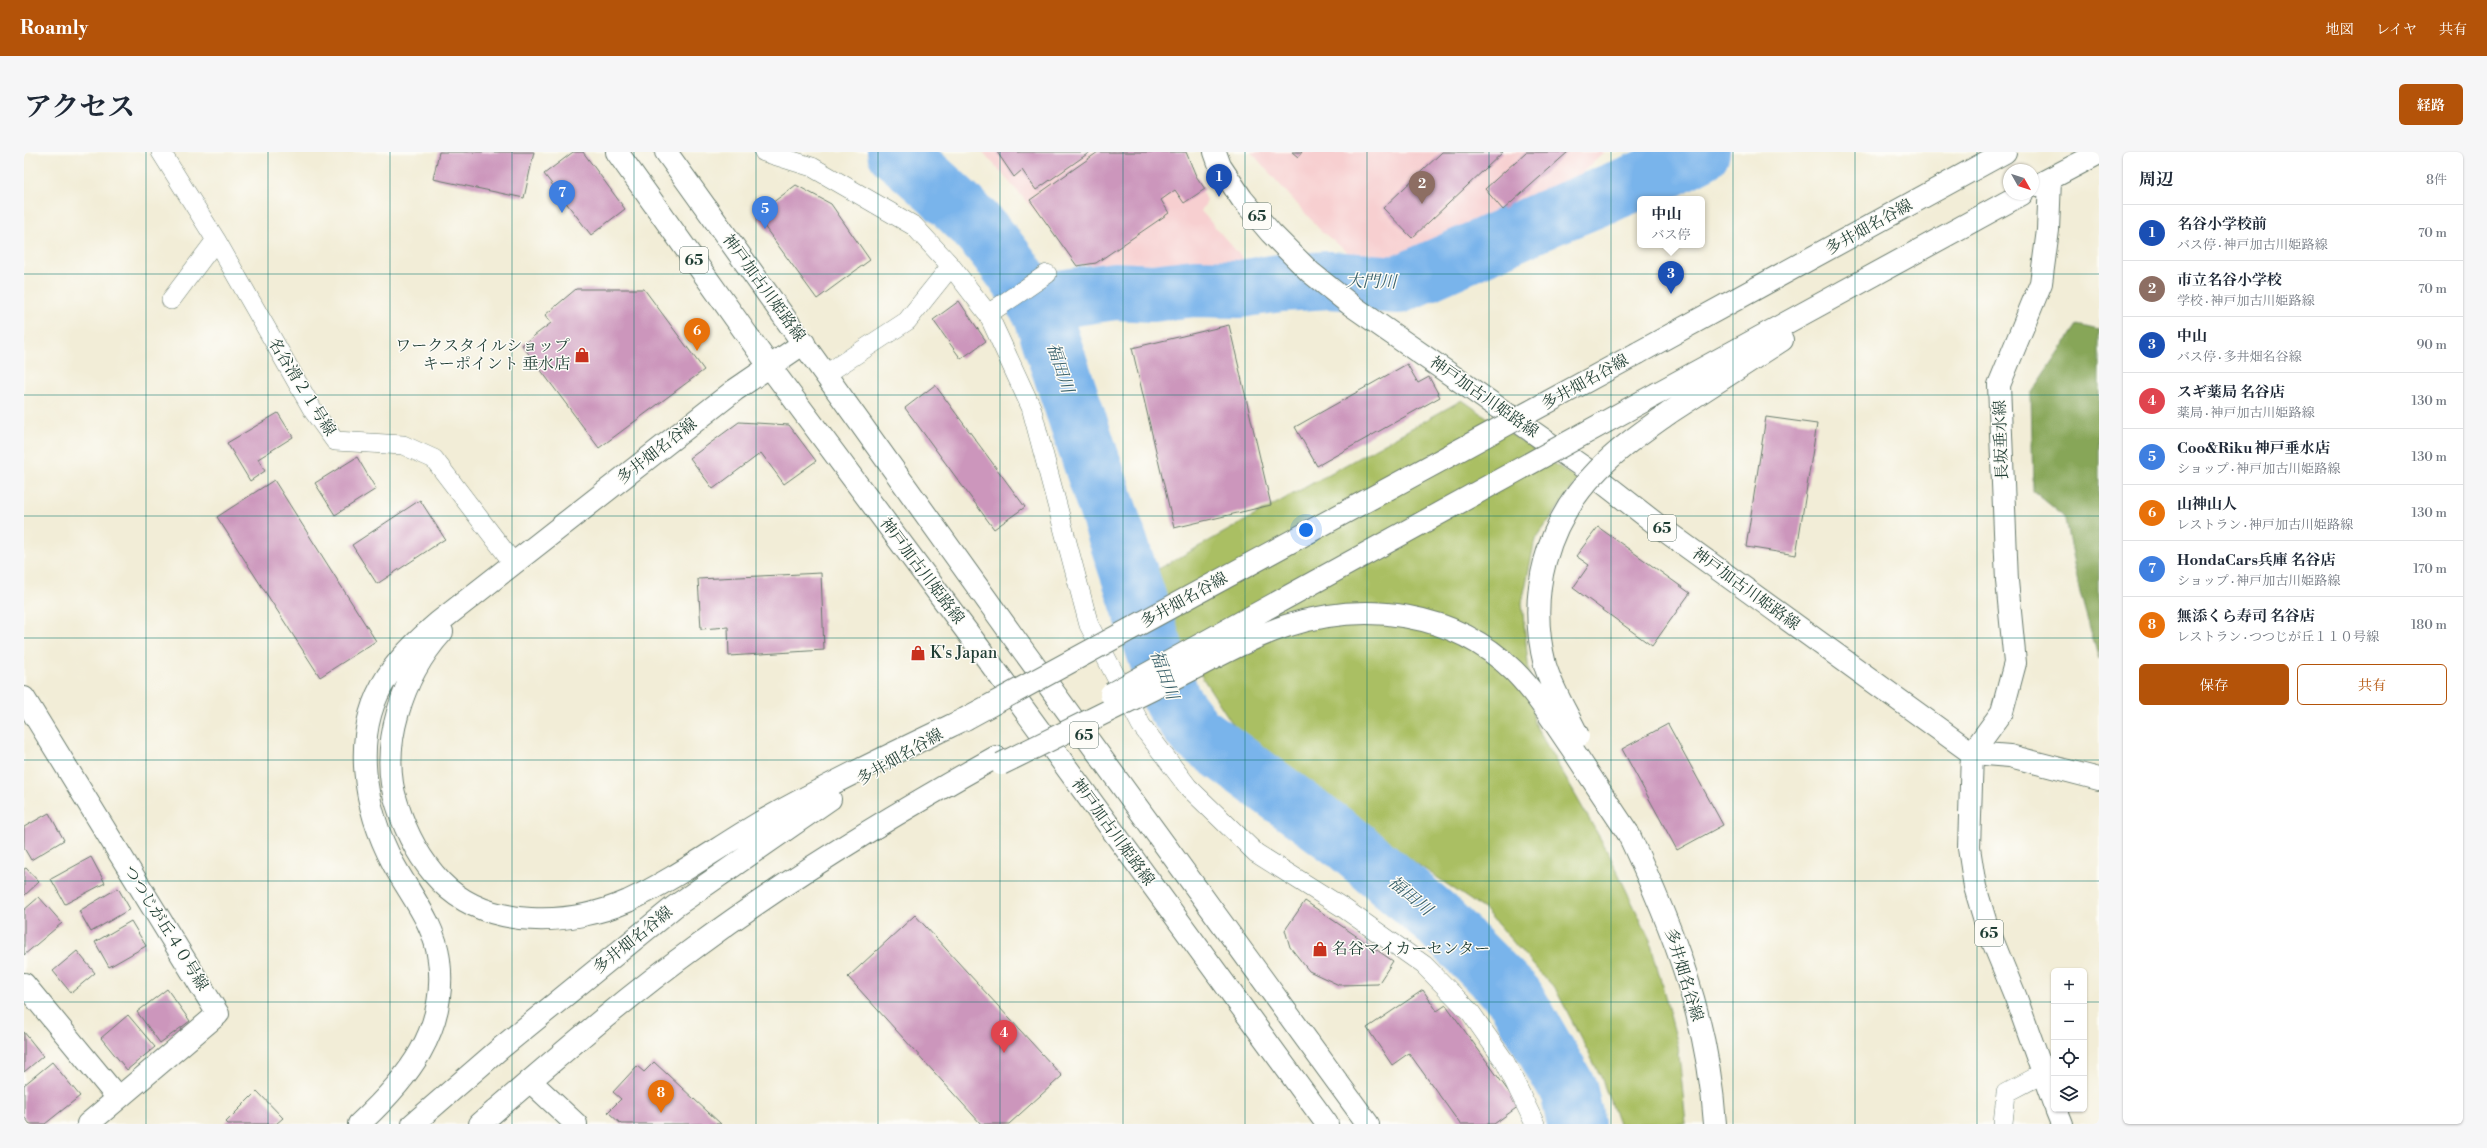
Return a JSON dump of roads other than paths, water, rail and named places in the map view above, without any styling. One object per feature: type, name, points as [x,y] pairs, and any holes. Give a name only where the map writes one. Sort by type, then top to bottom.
[{"type":"street","name":"神戸加古川姫路線","points":[[617,152],[770,367],[972,638],[1326,1124]]},
{"type":"street","name":"神戸加古川姫路線","points":[[666,152],[804,343],[1021,649],[1368,1124]]},
{"type":"street","name":"神戸加古川姫路線","points":[[1214,152],[1220,166],[1242,200],[1310,272],[1351,305],[1583,467],[1660,527],[1972,753]]},
{"type":"street","name":"多井畑名谷線","points":[[413,1124],[548,1009],[674,907],[759,846],[855,783],[965,719],[2005,152]]},
{"type":"street","name":"長坂垂水線","points":[[1972,753],[2002,712],[2015,663],[2007,581],[1999,385],[2041,283],[2048,230],[2042,184],[2099,153]]},
{"type":"street","points":[[998,761],[1658,393],[2011,200]]},
{"type":"street","points":[[1628,833],[1561,703],[1546,666],[1539,631],[1539,596],[1545,556],[1555,529],[1573,499],[1598,470],[1628,443],[1669,413],[1941,238]]},
{"type":"street","name":"多井畑名谷線","points":[[514,564],[735,390],[804,343]]},
{"type":"street","points":[[514,564],[457,616],[433,642],[402,696],[392,730],[391,766],[395,800],[406,832],[423,860],[443,884],[469,902],[498,914],[527,918],[561,919],[593,913],[627,901],[674,875],[760,823],[848,775],[965,719]]},
{"type":"street","points":[[359,1124],[405,1077],[424,1047],[435,1019],[440,989],[439,960],[433,934],[380,836],[369,803],[365,774],[366,741],[373,707],[386,678],[409,648],[439,622],[514,564]]},
{"type":"street","points":[[480,1124],[616,1009],[696,947],[778,888],[853,839],[925,797],[998,761],[1231,650],[1285,626],[1330,615],[1379,613],[1414,617],[1450,628],[1482,646],[1513,670],[1540,700],[1628,833]]},
{"type":"street","name":"つつじが丘４０号線","points":[[24,698],[218,1014],[88,1124]]},
{"type":"street","points":[[1972,753],[2010,756],[2099,779]]},
{"type":"street","name":"65","points":[[1972,753],[1969,848],[1975,888],[1987,928],[2016,998],[2051,1096]]},
{"type":"street","name":"多井畑名谷線","points":[[1628,833],[1660,902],[1687,972],[1703,1040],[1715,1124]]},
{"type":"street","points":[[24,984],[118,1098]]},
{"type":"street","points":[[530,1081],[576,1124]]},
{"type":"street","points":[[2057,1112],[2062,1124]]},
{"type":"lane","name":"名谷滑２１号線","points":[[161,152],[216,240],[314,412],[335,441],[403,445],[434,459],[514,564]]},
{"type":"lane","points":[[764,152],[812,167],[914,226],[951,266],[988,314],[1031,407],[1089,625],[1141,725],[1188,786],[1256,853],[1342,907],[1424,965],[1471,1013],[1505,1062],[1535,1124]]},
{"type":"lane","points":[[171,300],[216,240]]},
{"type":"lane","points":[[826,374],[907,321],[951,266]]},
{"type":"lane","points":[[988,314],[1006,300],[1047,274]]},
{"type":"lane","points":[[2003,1124],[2006,1093],[2042,1074]]},
{"type":"waterway","name":"福田川","points":[[896,152],[966,214],[993,244],[1041,311],[1172,701],[1195,732],[1347,843],[1435,917],[1515,997],[1569,1091],[1576,1124]]},
{"type":"waterway","name":"大門川","points":[[1041,311],[1066,298],[1115,291],[1153,293],[1194,288],[1240,289],[1280,283],[1329,280],[1398,285],[1546,219],[1666,170],[1701,152]]},
{"type":"place","name":"名谷小学校前","points":[[1219,197]]},
{"type":"place","name":"市立名谷小学校","points":[[1422,204]]},
{"type":"place","name":"HondaCars兵庫 名谷店","points":[[562,213]]},
{"type":"place","name":"Coo&Riku 神戸垂水店","points":[[765,229]]},
{"type":"place","name":"中山","points":[[1671,294]]},
{"type":"place","name":"山神山人","points":[[697,351]]},
{"type":"place","name":"ワークスタイルショップ キーポイント 垂水店","points":[[582,355]]},
{"type":"place","name":"K's Japan","points":[[918,653]]},
{"type":"place","name":"名谷マイカーセンター","points":[[1320,949]]},
{"type":"place","name":"スギ薬局 名谷店","points":[[1004,1053]]},
{"type":"place","name":"無添くら寿司 名谷店","points":[[661,1113]]}]
